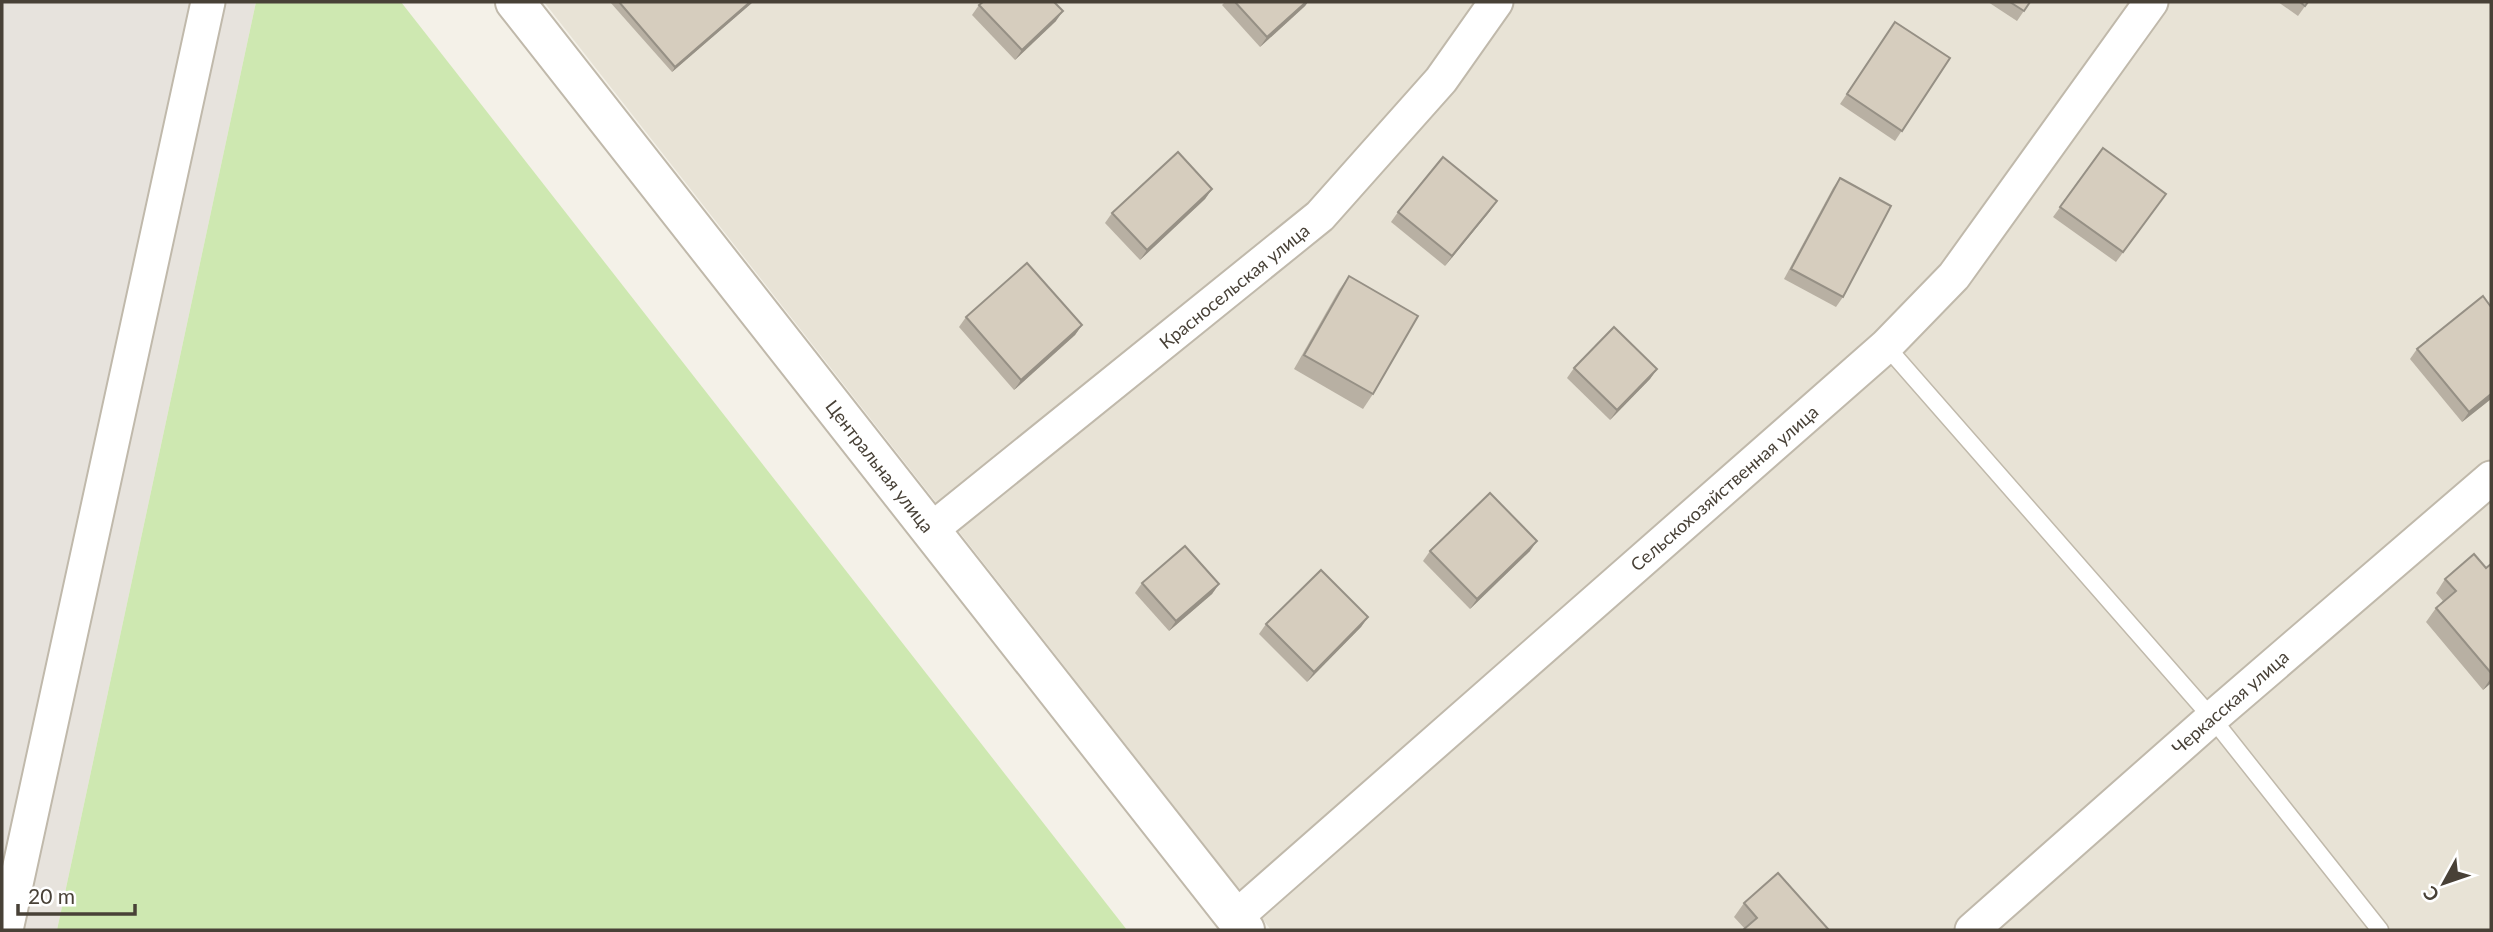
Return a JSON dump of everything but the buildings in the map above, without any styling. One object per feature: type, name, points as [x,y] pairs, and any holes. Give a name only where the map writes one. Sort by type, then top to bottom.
[{"type":"street","points":[[6,930],[208,2]]},
{"type":"street","name":"Центральная улица","points":[[515,2],[1240,924]]},
{"type":"street","name":"Красносельская улица","points":[[931,530],[1320,216],[1441,80],[1496,2]]},
{"type":"street","name":"Сельскохозяйственная улица","points":[[1240,924],[1886,346],[1954,276],[2151,2]]},
{"type":"street","name":"Черкасская улица","points":[[1972,930],[2212,718],[2491,478]]},
{"type":"lane","points":[[1886,346],[2212,718],[2380,930]]},
{"type":"shaded area","points":[[2,2],[256,2],[57,930],[2,930]]},
{"type":"shaded area","points":[[544,2],[2491,2],[2491,930],[1271,930]]},
{"type":"green space","points":[[256,2],[401,2],[1127,930],[57,930]]}]
